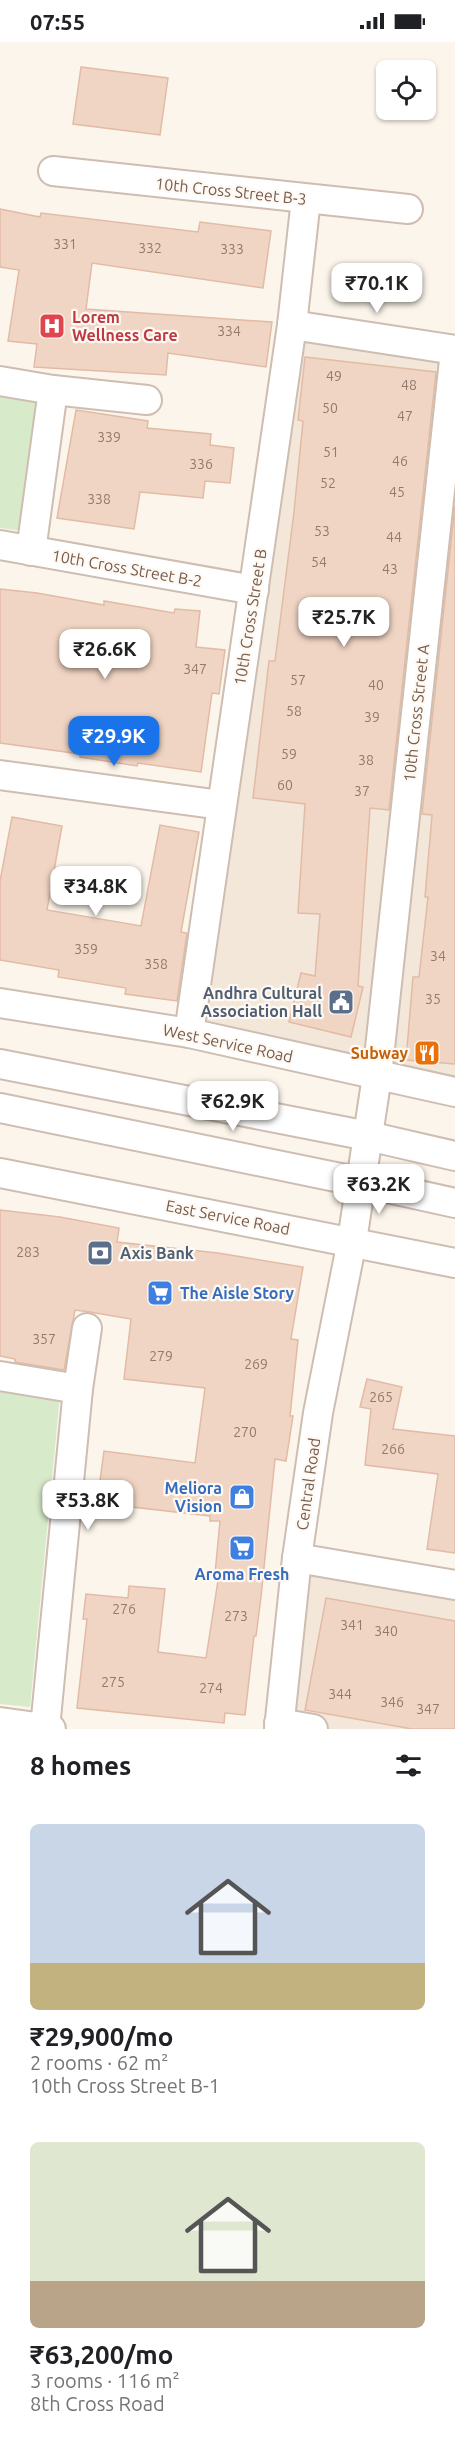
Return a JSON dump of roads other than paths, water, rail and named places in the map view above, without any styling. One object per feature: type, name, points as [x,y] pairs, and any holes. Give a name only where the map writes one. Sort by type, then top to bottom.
[{"type":"street","name":"10th Cross Street B-3","points":[[54,171],[408,209]]},
{"type":"street","name":"10th Cross Street B","points":[[189,1033],[292,325],[306,199]]},
{"type":"street","points":[[292,325],[455,350]]},
{"type":"street","name":"10th Cross Street A","points":[[368,1136],[377,1076],[455,350]]},
{"type":"street","points":[[0,381],[53,390],[147,400]]},
{"type":"street","points":[[31,551],[53,390]]},
{"type":"street","name":"10th Cross Street B-2","points":[[0,545],[254,590]]},
{"type":"street","points":[[0,775],[221,804]]},
{"type":"street","name":"West Service Road","points":[[0,1003],[189,1033],[455,1092]]},
{"type":"street","points":[[0,1064],[368,1136],[455,1156]]},
{"type":"street","points":[[0,1108],[455,1203]]},
{"type":"street","name":"Central Road","points":[[279,1726],[297,1558],[318,1413],[352,1241],[368,1136]]},
{"type":"street","name":"East Service Road","points":[[0,1173],[455,1263]]},
{"type":"street","points":[[0,1722],[48,1729],[78,1389],[87,1328]]},
{"type":"street","points":[[0,1376],[78,1389]]},
{"type":"street","points":[[297,1558],[455,1585]]},
{"type":"street","points":[[279,1726],[313,1729]]},
{"type":"place","name":"Lorem Wellness Care","points":[[52,326]]},
{"type":"place","name":"Andhra Cultural Association Hall","points":[[341,1002]]},
{"type":"place","name":"Subway","points":[[427,1053]]},
{"type":"place","name":"Axis Bank","points":[[100,1253]]},
{"type":"place","name":"The Aisle Story","points":[[160,1293]]},
{"type":"place","name":"Meliora Vision","points":[[242,1497]]},
{"type":"place","name":"Aroma Fresh","points":[[242,1548]]}]
